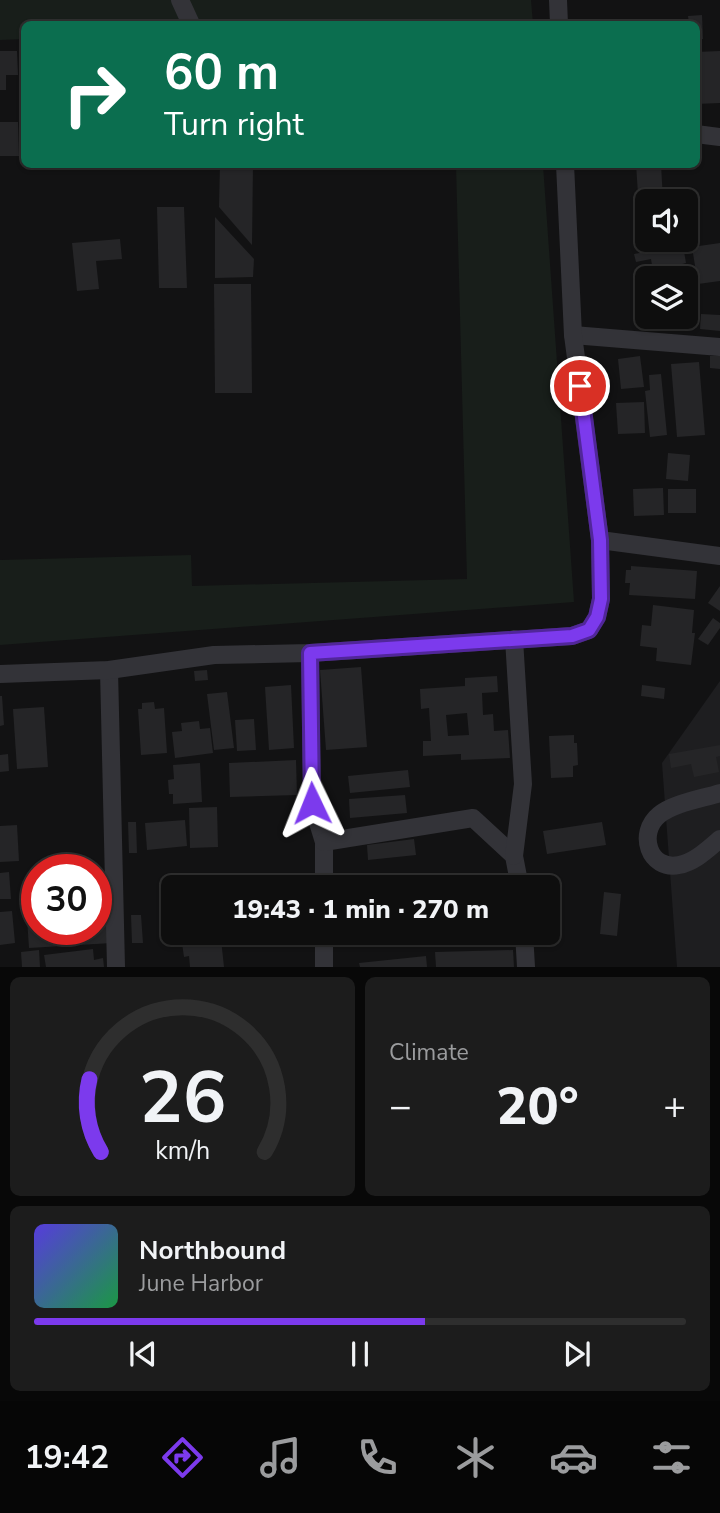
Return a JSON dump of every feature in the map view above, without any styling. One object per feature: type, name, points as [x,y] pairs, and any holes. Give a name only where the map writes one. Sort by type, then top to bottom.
[{"type":"street","points":[[180,0],[190,21]]},
{"type":"street","points":[[558,0],[558,21]]},
{"type":"street","points":[[700,134],[720,137]]},
{"type":"street","points":[[0,674],[109,670],[193,657],[310,653],[572,636],[589,630],[597,617],[601,599],[600,540],[573,335],[565,168]]},
{"type":"street","points":[[573,335],[720,347]]},
{"type":"street","points":[[600,540],[720,556]]},
{"type":"street","points":[[514,639],[523,784],[514,856],[518,875]]},
{"type":"street","points":[[310,653],[312,803],[324,842],[324,875]]},
{"type":"street","points":[[109,670],[116,967]]},
{"type":"street","points":[[720,793],[660,814],[647,834],[647,846],[653,859],[662,864],[676,866],[699,856],[720,839]]},
{"type":"street","points":[[324,842],[472,818],[514,856]]},
{"type":"street","points":[[324,945],[324,967]]},
{"type":"street","points":[[525,945],[526,967]]},
{"type":"shaded area","points":[[0,0],[531,0],[533,21],[21,21],[21,39],[0,40]]},
{"type":"shaded area","points":[[456,168],[543,168],[574,602],[0,645],[0,560],[191,555],[192,586],[467,579]]},
{"type":"shaded area","points":[[720,681],[720,967],[677,967],[662,763]]},
{"type":"building","points":[[702,15],[703,39],[700,39],[700,21],[689,21],[688,16]]},
{"type":"building","points":[[0,51],[17,51],[18,75],[6,75],[6,90],[0,90]]},
{"type":"building","points":[[720,51],[720,103],[700,104],[700,52]]},
{"type":"building","points":[[0,122],[18,122],[19,156],[0,156]]},
{"type":"building","points":[[220,168],[253,168],[252,245],[219,207]]},
{"type":"building","points":[[636,168],[661,168],[662,189],[638,189]]},
{"type":"building","points":[[157,207],[184,207],[187,288],[159,288]]},
{"type":"building","points":[[215,217],[254,259],[253,277],[215,278]]},
{"type":"building","points":[[120,239],[122,259],[96,261],[99,289],[77,291],[72,243]]},
{"type":"building","points":[[720,243],[720,281],[698,284],[698,266],[695,266],[693,252],[698,252],[698,246]]},
{"type":"building","points":[[684,252],[686,263],[679,266],[652,266],[651,259],[636,262],[634,254]]},
{"type":"building","points":[[214,284],[251,284],[252,393],[215,393]]},
{"type":"building","points":[[701,314],[720,315],[720,331],[700,329]]},
{"type":"building","points":[[640,356],[644,387],[621,389],[618,359]]},
{"type":"building","points":[[710,356],[720,356],[720,369],[710,368]]},
{"type":"building","points":[[699,362],[705,435],[677,437],[671,364]]},
{"type":"building","points":[[661,374],[667,435],[650,437],[645,391],[650,390],[649,375]]},
{"type":"building","points":[[644,402],[645,433],[618,434],[616,403]]},
{"type":"building","points":[[668,453],[690,455],[688,481],[666,479]]},
{"type":"building","points":[[663,488],[664,515],[634,516],[633,489]]},
{"type":"building","points":[[668,489],[696,489],[696,513],[668,513]]},
{"type":"building","points":[[631,566],[697,571],[695,599],[629,595],[630,583],[625,583],[626,570],[631,570]]},
{"type":"building","points":[[720,586],[720,611],[708,603]]},
{"type":"building","points":[[653,605],[694,610],[692,633],[695,633],[691,665],[656,661],[657,648],[640,646],[642,625],[651,626]]},
{"type":"building","points":[[713,618],[720,623],[720,628],[708,645],[698,639]]},
{"type":"building","points":[[361,667],[367,747],[326,750],[320,670]]},
{"type":"building","points":[[207,670],[208,680],[195,681],[194,671]]},
{"type":"building","points":[[497,676],[498,692],[482,693],[483,715],[493,714],[494,731],[508,730],[510,758],[461,760],[461,754],[423,756],[423,741],[431,741],[429,708],[421,709],[420,689],[465,686],[465,678]],"holes":[[[467,713],[469,735],[448,736],[446,715]]]},
{"type":"building","points":[[291,685],[294,748],[269,750],[265,687]]},
{"type":"building","points":[[642,685],[665,688],[664,699],[641,696]]},
{"type":"building","points":[[227,692],[234,748],[214,750],[207,694]]},
{"type":"building","points":[[0,696],[4,725],[0,726]]},
{"type":"building","points":[[154,702],[155,709],[164,708],[167,753],[141,755],[138,709],[142,709],[142,703]]},
{"type":"building","points":[[44,707],[48,767],[17,769],[13,709]]},
{"type":"building","points":[[254,719],[256,750],[237,751],[235,720]]},
{"type":"building","points":[[199,721],[200,729],[210,728],[213,753],[175,758],[172,732],[182,731],[181,723]]},
{"type":"building","points":[[574,735],[578,765],[573,766],[573,777],[551,778],[549,736]]},
{"type":"building","points":[[720,745],[720,756],[716,757],[719,772],[694,777],[691,764],[671,768],[669,754]]},
{"type":"building","points":[[8,754],[9,771],[0,772],[0,755]]},
{"type":"building","points":[[296,760],[297,795],[230,797],[229,763]]},
{"type":"building","points":[[200,763],[202,802],[173,804],[168,780],[174,779],[173,765]]},
{"type":"building","points":[[408,770],[410,787],[350,793],[348,776]]},
{"type":"building","points":[[405,795],[407,813],[350,818],[349,799]]},
{"type":"building","points":[[217,807],[218,847],[190,848],[189,808]]},
{"type":"building","points":[[185,820],[187,846],[147,850],[145,823]]},
{"type":"building","points":[[128,822],[136,822],[137,853],[129,853]]},
{"type":"building","points":[[602,822],[606,845],[547,854],[543,831]]},
{"type":"building","points":[[17,825],[19,861],[0,862],[0,826]]},
{"type":"building","points":[[414,839],[416,855],[368,860],[367,845]]},
{"type":"building","points":[[9,872],[11,899],[0,899],[0,873]]},
{"type":"building","points":[[604,892],[621,894],[617,936],[600,934]]},
{"type":"building","points":[[12,911],[15,943],[0,945],[0,912]]},
{"type":"building","points":[[131,915],[141,915],[143,943],[132,943]]},
{"type":"building","points":[[29,945],[79,945],[29,948]]},
{"type":"building","points":[[182,945],[222,945],[224,967],[190,967],[189,956],[184,957]]},
{"type":"building","points":[[93,949],[94,960],[103,958],[104,967],[46,967],[44,955]]},
{"type":"building","points":[[39,950],[40,967],[22,967],[21,952]]},
{"type":"building","points":[[513,950],[514,967],[436,967],[435,952]]},
{"type":"building","points":[[426,956],[427,967],[360,967],[359,963]]},
{"type":"route","points":[[312,803],[310,653],[572,636],[589,630],[597,617],[601,599],[600,540],[580,386]]}]
